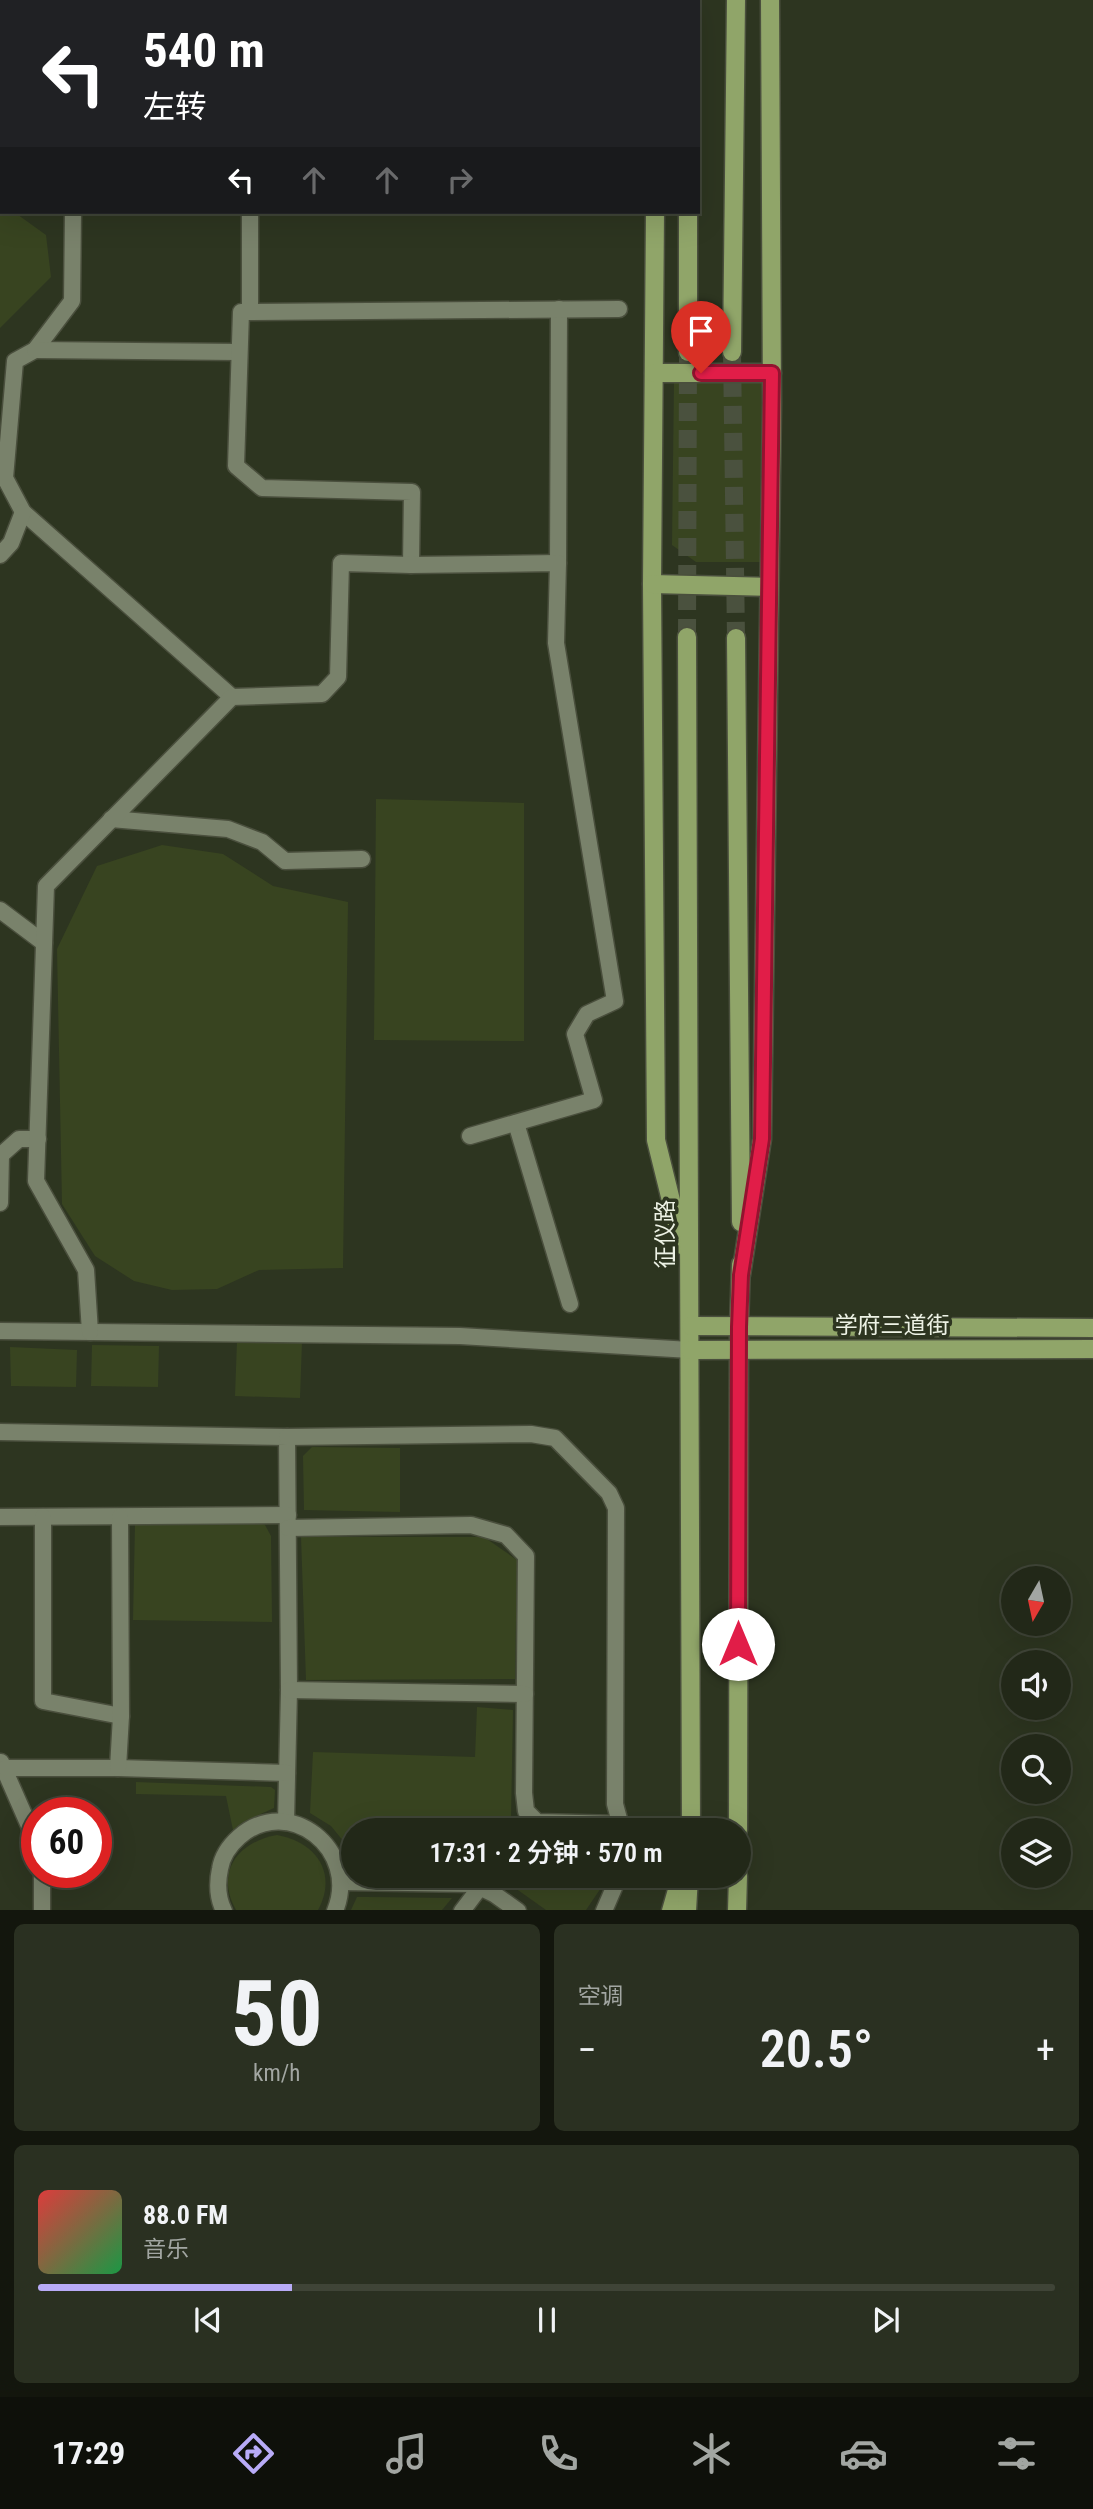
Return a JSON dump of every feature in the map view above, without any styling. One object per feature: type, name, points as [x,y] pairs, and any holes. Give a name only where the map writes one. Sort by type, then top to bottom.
[{"type":"main road","points":[[732,352],[736,0]]},
{"type":"main road","points":[[741,1275],[762,1139],[772,373],[770,0]]},
{"type":"main road","points":[[655,214],[652,584],[656,1140],[689,1275]]},
{"type":"main road","points":[[688,214],[688,352]]},
{"type":"main road","points":[[654,373],[772,373]]},
{"type":"main road","points":[[652,584],[769,587]]},
{"type":"main road","name":"征仪路","points":[[687,637],[691,1818]]},
{"type":"main road","points":[[736,638],[741,1275],[738,1818]]},
{"type":"main road","name":"学府三道街","points":[[691,1326],[1093,1328]]},
{"type":"main road","name":"学府三道街","points":[[690,1350],[1093,1349]]},
{"type":"main road","points":[[671,1910],[677,1888]]},
{"type":"main road","points":[[687,1910],[688,1888]]},
{"type":"main road","points":[[737,1888],[737,1910]]},
{"type":"street","points":[[73,214],[72,301],[35,350],[15,361],[5,478],[23,512],[232,697]]},
{"type":"street","points":[[250,214],[250,311]]},
{"type":"street","points":[[470,1136],[594,1100],[575,1034],[587,1014],[615,1001],[556,643],[559,309]]},
{"type":"street","points":[[411,565],[412,492],[262,488],[236,466],[241,312],[619,309]]},
{"type":"street","points":[[35,350],[238,352]]},
{"type":"street","points":[[0,555],[11,543],[23,512]]},
{"type":"street","points":[[90,1332],[86,1270],[36,1181],[46,886],[232,697],[322,694],[338,677],[341,563],[558,564]]},
{"type":"street","points":[[111,819],[228,830],[262,842],[285,861],[362,859]]},
{"type":"street","points":[[0,910],[44,943]]},
{"type":"street","points":[[516,1123],[570,1304]]},
{"type":"street","points":[[0,1203],[1,1155],[19,1139],[38,1139]]},
{"type":"street","points":[[0,1331],[460,1336],[690,1350]]},
{"type":"street","points":[[0,1432],[287,1437],[531,1434],[555,1438],[609,1493],[616,1508],[615,1804],[619,1818]]},
{"type":"street","points":[[286,1822],[289,1690],[287,1437]]},
{"type":"street","points":[[0,1517],[471,1525],[506,1535],[526,1556],[524,1793],[526,1811],[533,1818]]},
{"type":"street","points":[[43,1517],[43,1701],[121,1716]]},
{"type":"street","points":[[118,1768],[121,1716],[120,1517]]},
{"type":"street","points":[[289,1690],[525,1693]]},
{"type":"street","points":[[21,1806],[3,1764],[287,1773]]},
{"type":"street","points":[[224,1910],[220,1904],[217,1884],[220,1863],[231,1845],[246,1831],[265,1823],[286,1822],[303,1827],[318,1836],[330,1849],[338,1864],[341,1882],[335,1910]]},
{"type":"street","points":[[42,1888],[42,1910]]},
{"type":"street","points":[[462,1910],[479,1888]]},
{"type":"street","points":[[484,1888],[518,1910]]},
{"type":"street","points":[[604,1910],[614,1888]]},
{"type":"green space","points":[[0,214],[17,214],[46,235],[51,277],[0,328]]},
{"type":"green space","points":[[674,381],[762,383],[760,562],[696,562],[672,545]]},
{"type":"green space","points":[[376,799],[524,803],[524,1041],[374,1040]]},
{"type":"green space","points":[[162,845],[223,854],[273,886],[348,902],[343,1268],[259,1270],[217,1289],[172,1290],[134,1281],[95,1256],[62,1204],[57,949],[97,866]]},
{"type":"green space","points":[[237,1341],[302,1342],[300,1398],[235,1396]]},
{"type":"green space","points":[[92,1345],[159,1346],[158,1387],[91,1386]]},
{"type":"green space","points":[[10,1347],[77,1350],[76,1387],[11,1386]]},
{"type":"green space","points":[[312,1447],[400,1448],[400,1512],[304,1510],[303,1456]]},
{"type":"green space","points":[[258,1522],[265,1525],[271,1536],[272,1622],[133,1620],[135,1524]]},
{"type":"green space","points":[[301,1537],[484,1537],[517,1560],[515,1679],[306,1680]]},
{"type":"green space","points":[[477,1707],[513,1710],[511,1818],[341,1818],[341,1838],[331,1826],[310,1813],[313,1752],[475,1757]]},
{"type":"green space","points":[[136,1782],[271,1787],[275,1790],[274,1808],[243,1822],[233,1830],[226,1796],[136,1794]]},
{"type":"green space","points":[[277,1835],[303,1844],[320,1861],[326,1884],[318,1910],[236,1910],[228,1884],[234,1861],[251,1844]]},
{"type":"green space","points":[[515,1888],[601,1888],[586,1910],[546,1910]]},
{"type":"green space","points":[[357,1897],[452,1898],[442,1910],[351,1910]]},
{"type":"tunnel","points":[[687,637],[688,352]]},
{"type":"tunnel","points":[[732,352],[736,638]]},
{"type":"route","points":[[701,373],[772,373],[762,1139],[741,1275],[738,1644]]}]
